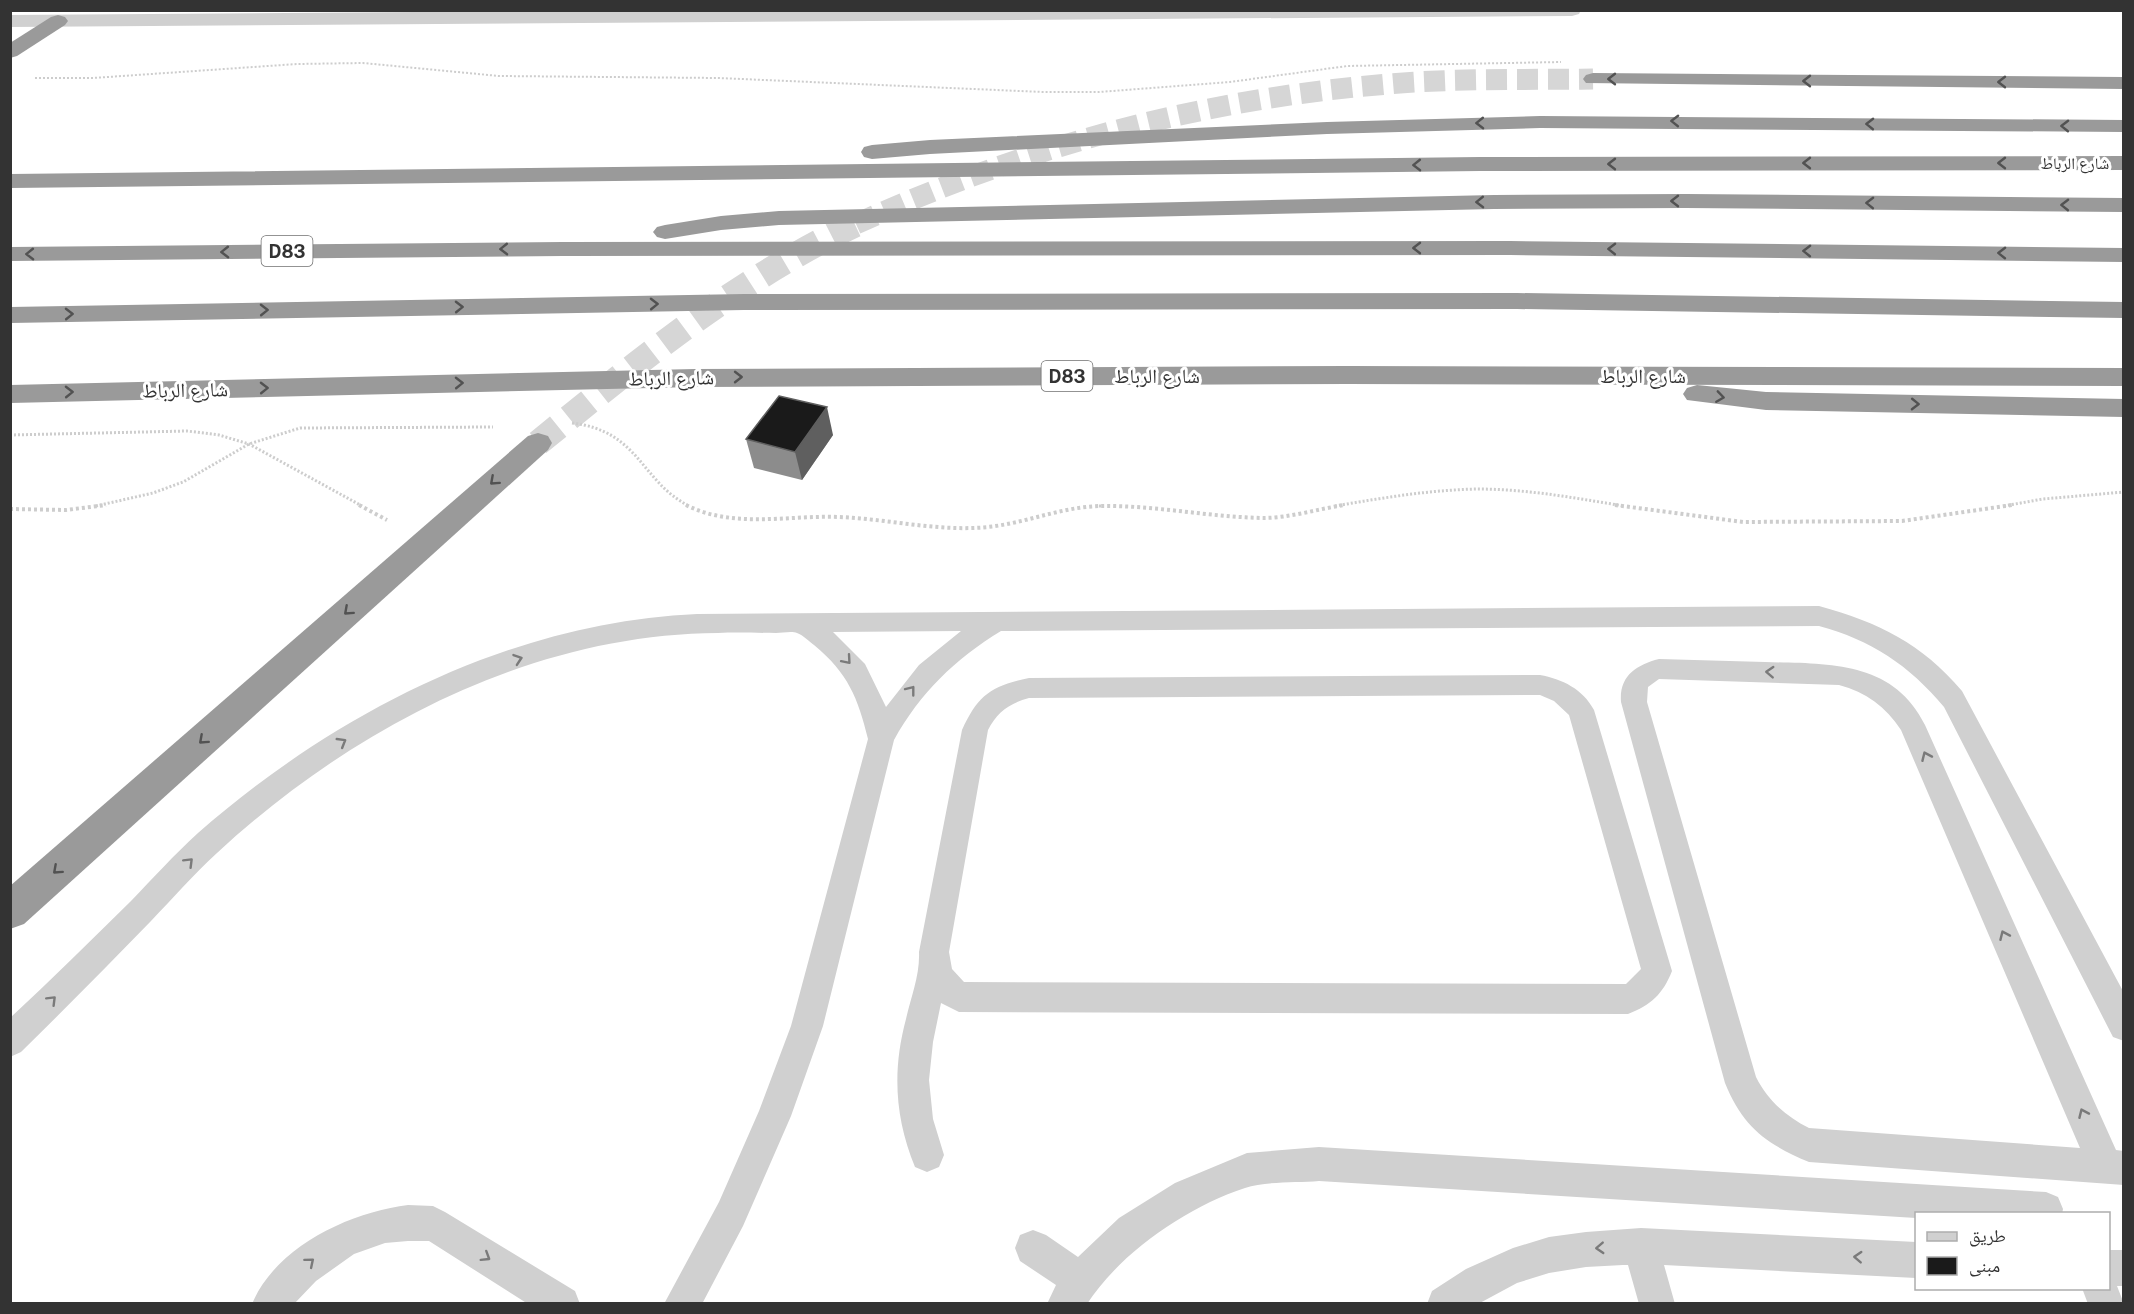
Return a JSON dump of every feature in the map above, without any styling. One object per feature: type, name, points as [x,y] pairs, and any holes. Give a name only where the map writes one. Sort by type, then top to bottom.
[{"type":"highway","points":[[10,52],[58,21]]},
{"type":"highway","points":[[1593,79],[2124,83]]},
{"type":"highway","points":[[723,174],[857,154],[930,147],[1433,124],[1647,121],[2124,126]]},
{"type":"highway","name":"شارع الرباط","points":[[10,181],[1480,164],[2124,163]]},
{"type":"highway","points":[[562,249],[720,223],[811,216],[1494,202],[1686,201],[2124,205]]},
{"type":"highway","name":"D83","points":[[10,254],[562,249],[1510,248],[2124,255]]},
{"type":"highway","points":[[10,315],[804,302],[1518,301],[2124,310]]},
{"type":"highway","points":[[1579,376],[1716,397],[1766,401],[2124,408]]},
{"type":"highway","name":"شارع الرباط","points":[[10,394],[694,378],[2124,377]]},
{"type":"highway","points":[[10,911],[550,433]]},
{"type":"street","points":[[10,21],[1572,10]]},
{"type":"lane","points":[[10,1041],[208,843],[286,781],[329,750],[381,718],[484,670],[536,652],[588,638],[636,629],[682,624],[802,623],[1819,616],[1870,631],[1895,644],[1918,660],[1953,699],[2124,1026]]},
{"type":"lane","points":[[682,1304],[731,1214],[774,1116],[807,1026],[880,739],[896,710],[916,683],[940,659],[966,639],[996,622]]},
{"type":"lane","points":[[802,623],[827,640],[848,659],[864,682],[875,710],[880,739]]},
{"type":"lane","points":[[1659,669],[1839,675],[1857,679],[1891,698],[1904,711],[2115,1168],[1809,1145],[1790,1138],[1760,1114],[1748,1099],[1741,1083],[1634,702],[1635,683],[1641,677],[1659,669]]},
{"type":"lane","points":[[927,1155],[916,1120],[912,1089],[913,1052],[935,967],[934,952],[975,730],[981,714],[993,701],[1010,692],[1029,688],[1540,685],[1559,690],[1572,699],[1581,710],[1657,971],[1649,986],[1640,994],[1628,999],[959,997],[940,981],[935,967]]},
{"type":"lane","points":[[1033,1248],[1073,1292],[1131,1230],[1187,1195],[1247,1170],[1319,1164],[2046,1209]]},
{"type":"lane","points":[[270,1304],[287,1281],[320,1253],[355,1234],[409,1221],[433,1224],[562,1304]]},
{"type":"lane","points":[[1445,1304],[1460,1292],[1515,1264],[1576,1249],[1641,1246],[1915,1260]]},
{"type":"lane","points":[[1641,1246],[1657,1304]]},
{"type":"path","points":[[32,78],[93,78],[297,64],[363,63],[500,76],[718,78],[1043,92],[1099,92],[1230,82],[1347,66],[1564,62]]},
{"type":"path","points":[[550,433],[585,422],[605,429],[621,440],[675,498],[703,513],[736,518],[838,517],[968,529],[991,527],[1052,512],[1101,506],[1265,518],[1418,492],[1478,489],[1538,492],[1660,512],[1743,522],[1902,521],[1967,513],[2043,499],[2124,492]]},
{"type":"path","points":[[10,510],[66,510],[105,505],[153,493],[183,482],[249,444],[300,428],[502,426]]},
{"type":"path","points":[[10,435],[187,431],[219,435],[249,444],[393,524]]},
{"type":"building","points":[[779,396],[827,407],[795,452],[746,439]]},
{"type":"tunnel","points":[[856,224],[985,171],[1116,130],[1183,114],[1319,91],[1389,84],[1466,80],[1593,79]]},
{"type":"tunnel","points":[[856,224],[860,222]]},
{"type":"tunnel","points":[[538,443],[692,322],[732,294],[816,244],[856,224]]}]
